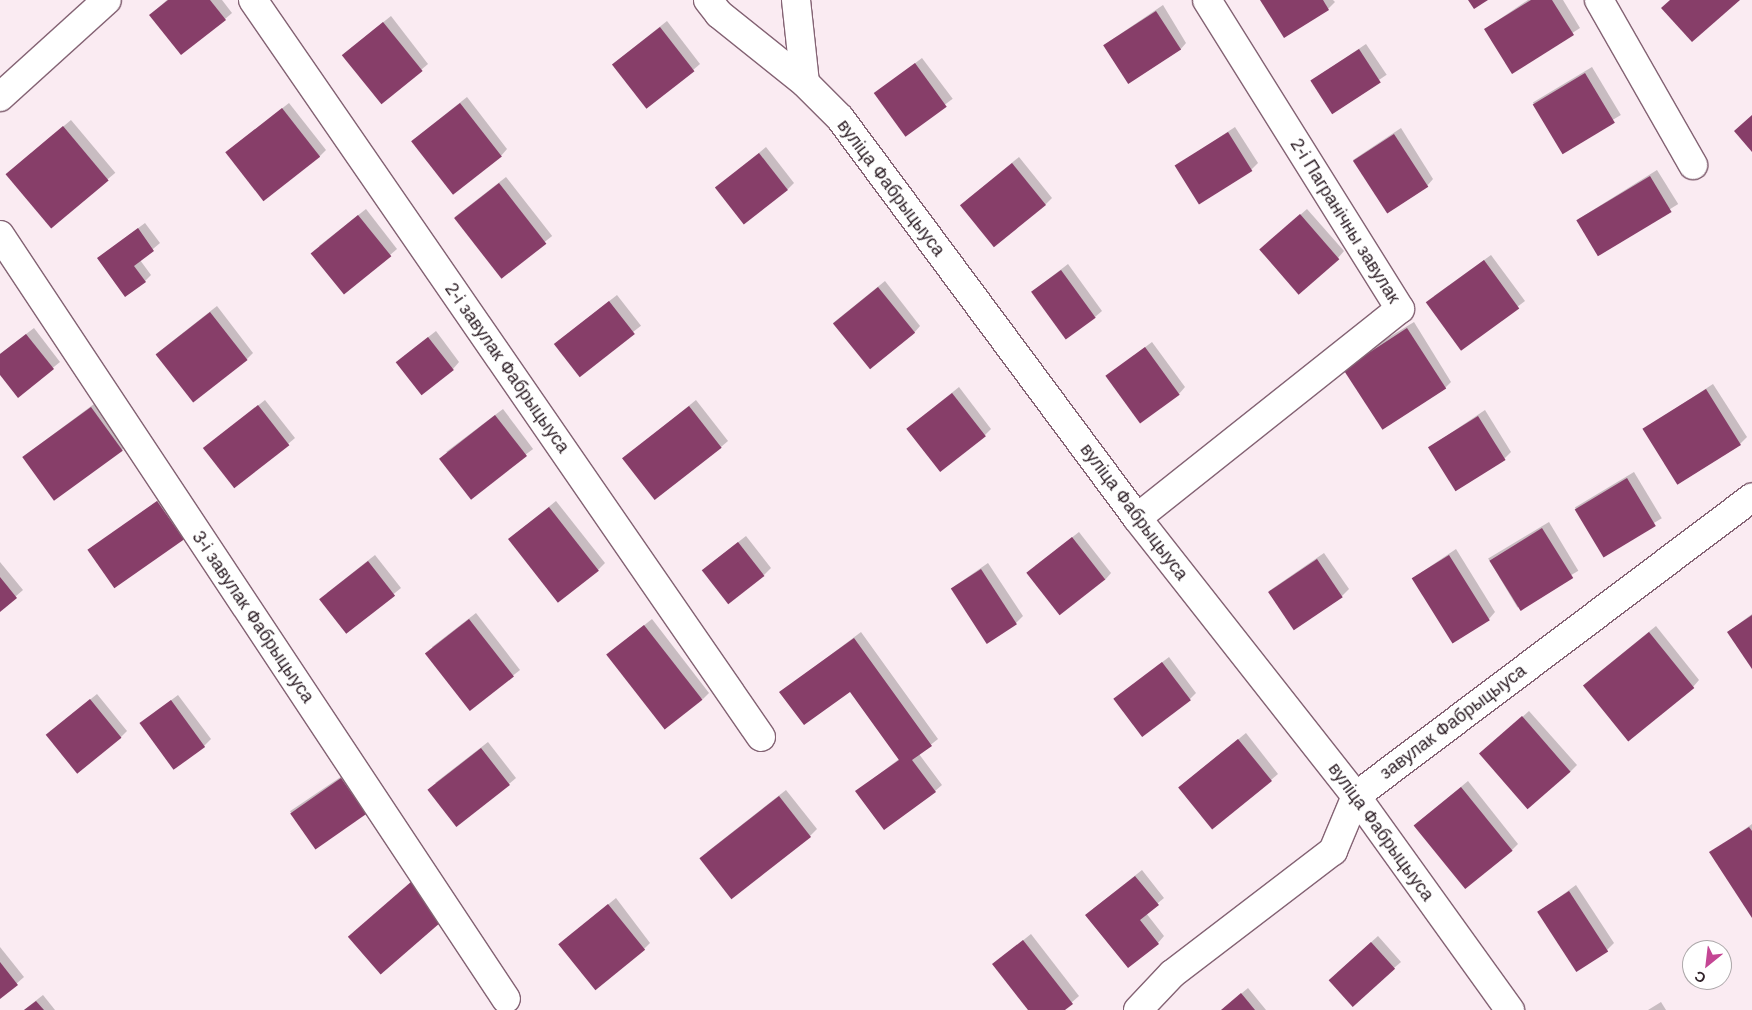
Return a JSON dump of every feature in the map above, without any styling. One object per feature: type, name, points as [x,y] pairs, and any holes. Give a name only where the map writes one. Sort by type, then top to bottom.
[{"type":"street","points":[[0,97],[107,0]]},
{"type":"street","name":"2-і завулак Фабрыцыуса","points":[[253,0],[761,736]]},
{"type":"street","name":"вуліца Фабрыцыуса","points":[[708,0],[719,14],[805,83],[840,118],[1137,518],[1356,796],[1510,1010]]},
{"type":"street","points":[[796,0],[805,83]]},
{"type":"street","name":"2-і Пагранічны завулак","points":[[1137,518],[1400,309],[1207,0]]},
{"type":"street","points":[[1599,0],[1693,165]]},
{"type":"street","name":"3-і завулак Фабрыцыуса","points":[[0,235],[506,999]]},
{"type":"street","name":"завулак Фабрыцыуса","points":[[1356,796],[1752,498]]},
{"type":"street","points":[[1138,1010],[1172,974],[1333,851],[1356,796]]},
{"type":"building","points":[[168,0],[210,0],[226,20],[181,55],[149,15]]},
{"type":"building","points":[[1260,0],[1323,0],[1329,10],[1284,38]]},
{"type":"building","points":[[1468,0],[1488,0],[1474,9]]},
{"type":"building","points":[[1531,0],[1552,0],[1574,35],[1512,74],[1484,29]]},
{"type":"building","points":[[1670,0],[1740,0],[1692,42],[1661,8]]},
{"type":"building","points":[[1156,11],[1181,50],[1128,84],[1103,45]]},
{"type":"building","points":[[383,22],[423,71],[381,104],[342,55]]},
{"type":"building","points":[[660,27],[694,71],[646,109],[612,65]]},
{"type":"building","points":[[1359,49],[1381,83],[1332,114],[1310,81]]},
{"type":"building","points":[[915,63],[947,107],[905,137],[874,93]]},
{"type":"building","points":[[1585,73],[1615,123],[1563,154],[1533,104]]},
{"type":"building","points":[[460,103],[502,157],[453,195],[411,141]]},
{"type":"building","points":[[282,108],[320,157],[263,201],[225,152]]},
{"type":"building","points":[[1752,115],[1752,152],[1734,131]]},
{"type":"building","points":[[63,126],[109,180],[51,229],[6,174]]},
{"type":"building","points":[[1228,132],[1252,171],[1199,204],[1175,165]]},
{"type":"building","points":[[1394,134],[1428,187],[1387,214],[1353,161]]},
{"type":"building","points":[[759,153],[788,190],[744,225],[715,187]]},
{"type":"building","points":[[1012,163],[1046,205],[994,247],[960,205]]},
{"type":"building","points":[[1650,176],[1672,212],[1598,256],[1576,220]]},
{"type":"building","points":[[499,183],[546,244],[501,279],[454,218]]},
{"type":"building","points":[[1300,214],[1339,259],[1299,295],[1259,249]]},
{"type":"building","points":[[358,215],[391,256],[344,295],[311,253]]},
{"type":"building","points":[[138,228],[154,251],[134,266],[146,282],[125,297],[97,258]]},
{"type":"building","points":[[1484,260],[1519,309],[1461,351],[1426,302]]},
{"type":"building","points":[[1061,270],[1096,318],[1066,339],[1031,292]]},
{"type":"building","points":[[878,287],[915,333],[870,369],[833,324]]},
{"type":"building","points":[[609,301],[635,334],[580,377],[554,344]]},
{"type":"building","points":[[210,312],[248,360],[193,403],[156,354]]},
{"type":"building","points":[[1407,328],[1446,388],[1382,430],[1343,369]]},
{"type":"building","points":[[26,334],[54,369],[18,398],[0,375],[0,354]]},
{"type":"building","points":[[428,337],[454,370],[422,395],[396,362]]},
{"type":"building","points":[[1145,347],[1180,395],[1140,424],[1105,376]]},
{"type":"building","points":[[1706,389],[1741,445],[1677,485],[1642,429]]},
{"type":"building","points":[[952,393],[986,436],[940,472],[906,429]]},
{"type":"building","points":[[258,405],[289,445],[234,488],[203,448]]},
{"type":"building","points":[[689,406],[722,448],[655,500],[622,458]]},
{"type":"building","points":[[91,407],[123,451],[54,501],[22,457]]},
{"type":"building","points":[[495,415],[527,456],[471,500],[439,459]]},
{"type":"building","points":[[1478,416],[1506,460],[1456,491],[1428,447]]},
{"type":"building","points":[[1627,478],[1656,526],[1604,557],[1575,509]]},
{"type":"building","points":[[157,501],[184,540],[114,588],[87,550]]},
{"type":"building","points":[[549,507],[599,571],[558,603],[508,539]]},
{"type":"building","points":[[1542,528],[1573,578],[1521,611],[1489,561]]},
{"type":"building","points":[[1072,537],[1105,580],[1060,615],[1026,573]]},
{"type":"building","points":[[738,542],[764,576],[728,604],[702,570]]},
{"type":"building","points":[[1449,555],[1490,620],[1452,644],[1412,578]]},
{"type":"building","points":[[1317,559],[1343,597],[1294,630],[1268,592]]},
{"type":"building","points":[[368,561],[395,596],[346,634],[319,599]]},
{"type":"building","points":[[981,569],[1017,624],[987,644],[951,589]]},
{"type":"building","points":[[0,577],[17,598],[0,612]]},
{"type":"building","points":[[1752,615],[1752,669],[1727,632]]},
{"type":"building","points":[[469,619],[514,677],[470,711],[425,653]]},
{"type":"building","points":[[644,625],[702,700],[665,729],[606,655]]},
{"type":"building","points":[[1649,632],[1694,688],[1628,741],[1583,685]]},
{"type":"building","points":[[854,638],[932,746],[912,760],[936,792],[884,830],[855,791],[899,760],[850,692],[804,725],[779,692]]},
{"type":"building","points":[[1162,662],[1191,700],[1142,737],[1113,699]]},
{"type":"building","points":[[90,699],[121,738],[77,774],[46,735]]},
{"type":"building","points":[[171,700],[205,747],[174,770],[139,723]]},
{"type":"building","points":[[1522,716],[1571,772],[1528,809],[1479,753]]},
{"type":"building","points":[[1238,739],[1272,781],[1212,829],[1178,787]]},
{"type":"building","points":[[481,748],[510,785],[456,827],[427,790]]},
{"type":"building","points":[[341,778],[366,814],[315,850],[290,814]]},
{"type":"building","points":[[1461,787],[1513,851],[1465,889],[1414,825]]},
{"type":"building","points":[[779,796],[811,837],[731,899],[699,858]]},
{"type":"building","points":[[1749,827],[1752,831],[1752,918],[1709,852]]},
{"type":"building","points":[[1135,876],[1159,905],[1140,920],[1159,944],[1128,968],[1085,915]]},
{"type":"building","points":[[412,881],[445,919],[381,975],[348,937]]},
{"type":"building","points":[[1569,891],[1608,951],[1576,972],[1537,912]]},
{"type":"building","points":[[608,904],[645,950],[595,990],[558,944]]},
{"type":"building","points":[[1023,940],[1073,1004],[1065,1010],[1028,1010],[992,964]]},
{"type":"building","points":[[1371,942],[1395,969],[1353,1007],[1329,980]]},
{"type":"building","points":[[0,962],[18,985],[0,999]]},
{"type":"building","points":[[1241,993],[1255,1010],[1221,1010]]},
{"type":"building","points":[[36,1001],[44,1010],[24,1010]]}]
